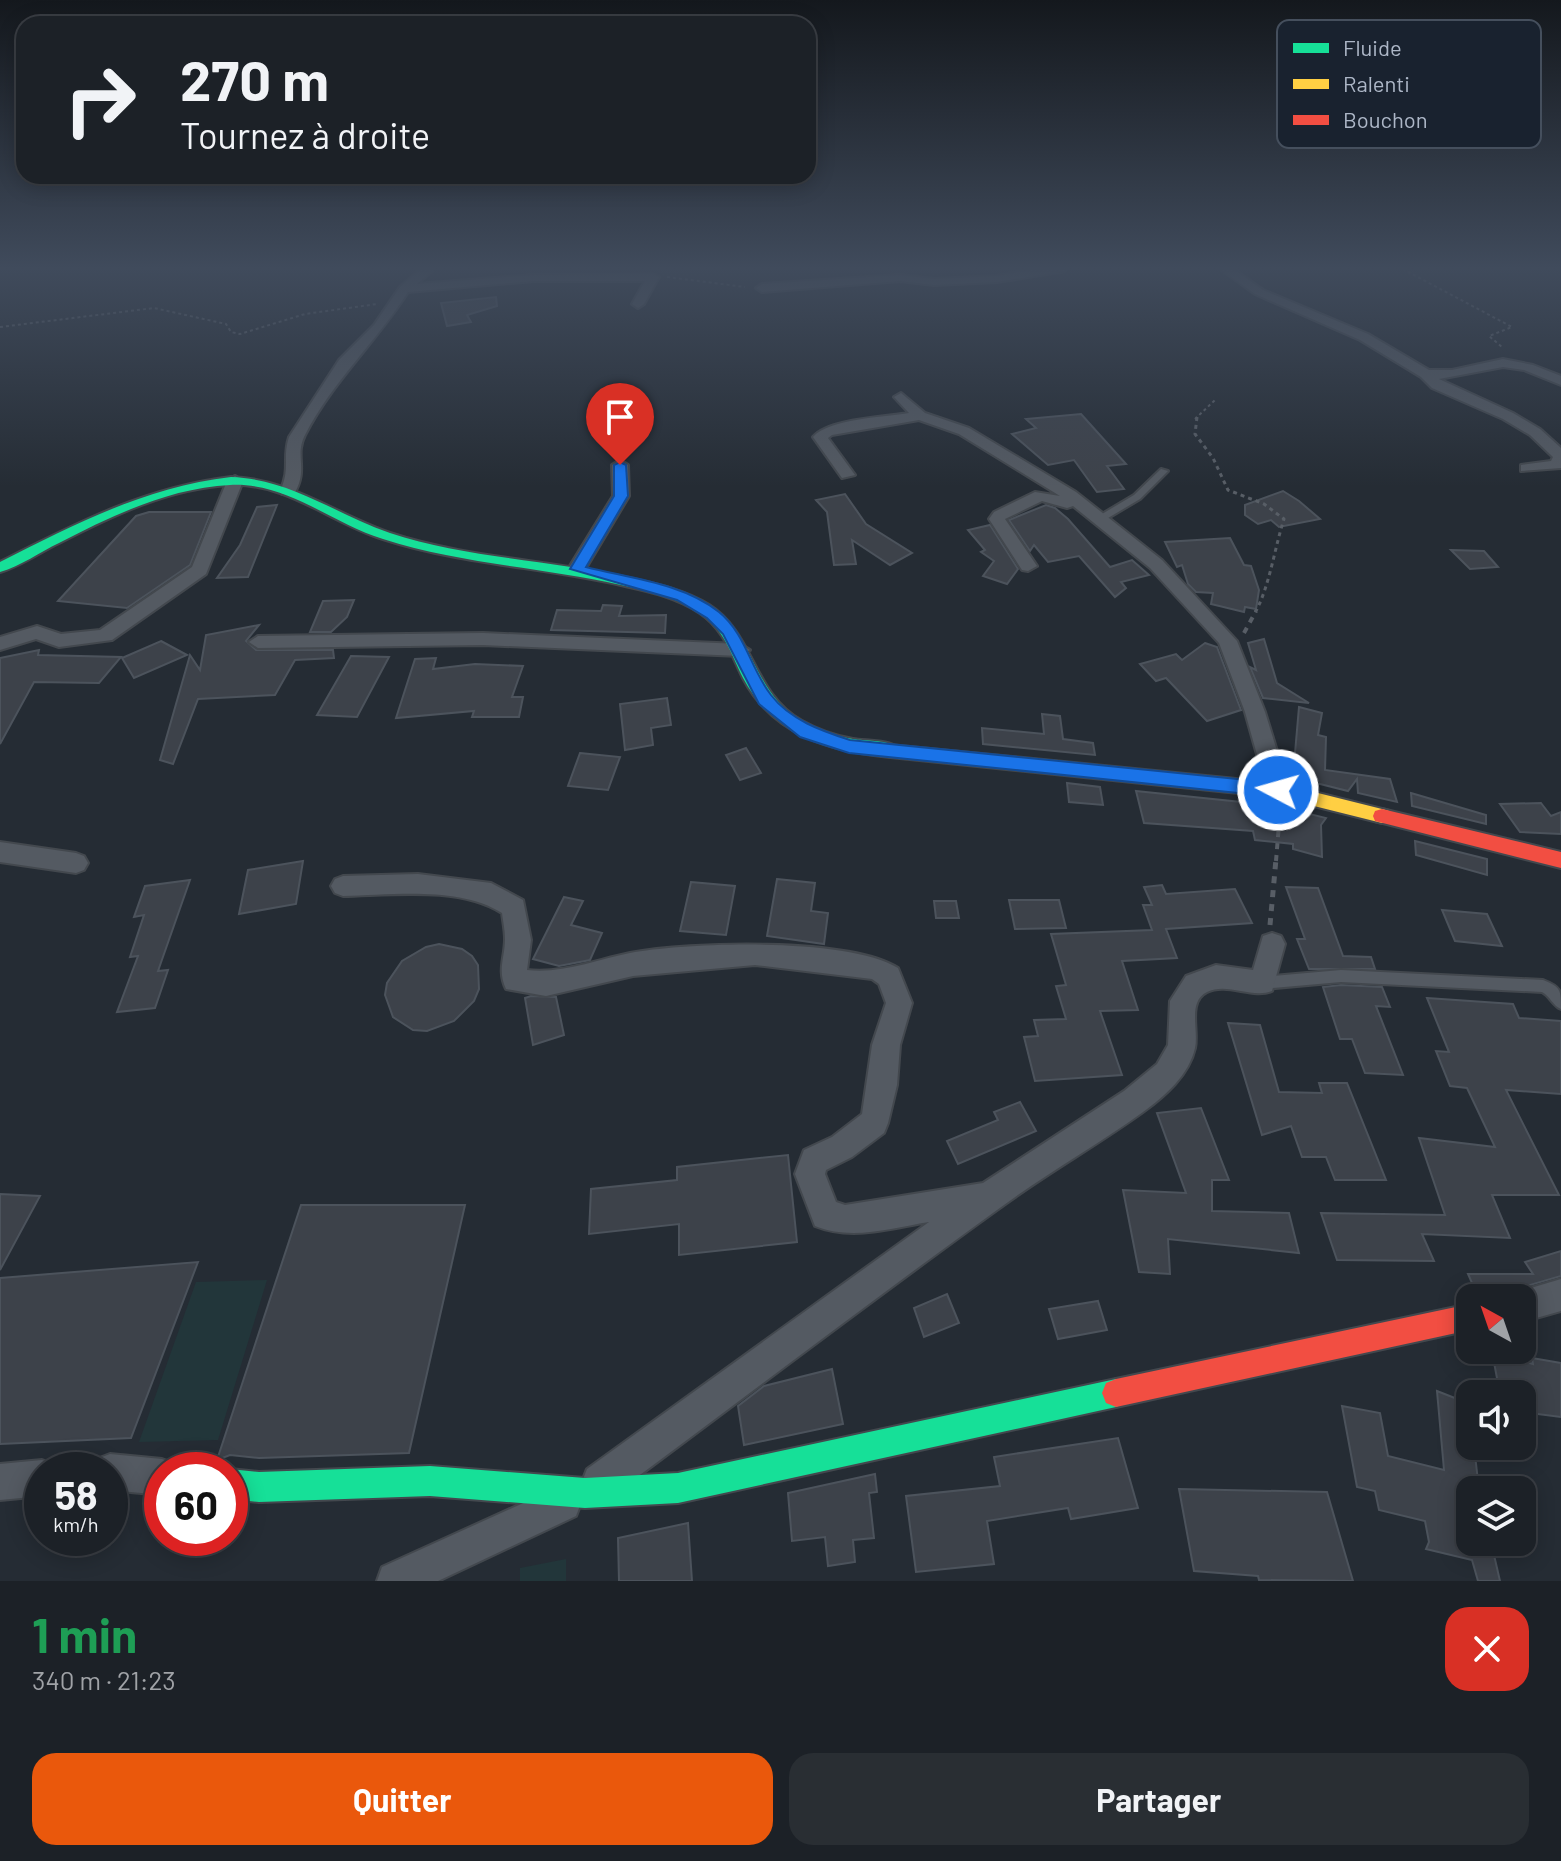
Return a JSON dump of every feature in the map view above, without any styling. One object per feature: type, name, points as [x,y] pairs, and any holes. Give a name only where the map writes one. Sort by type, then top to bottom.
[{"type":"main road","points":[[0,568],[133,503],[184,487],[235,481],[267,483],[387,536],[577,569],[682,597],[712,614],[730,631],[765,700],[787,720],[823,741],[849,747],[1278,790],[1561,860]]},
{"type":"main road","points":[[248,1486],[430,1481],[585,1493],[678,1488],[1456,1320]]},
{"type":"street","points":[[288,491],[296,473],[292,451],[296,437],[344,363],[364,340]]},
{"type":"street","points":[[1369,340],[1426,374],[1437,385],[1535,432],[1561,456],[1556,465],[1526,468]]},
{"type":"street","points":[[1426,374],[1444,377],[1494,364],[1517,365],[1561,381]]},
{"type":"street","points":[[901,397],[920,416],[964,431],[1081,504],[1156,564],[1228,641],[1255,712],[1278,790]]},
{"type":"street","points":[[847,475],[820,437],[827,431],[920,416]]},
{"type":"street","points":[[577,569],[621,496],[620,465]]},
{"type":"street","points":[[0,644],[37,632],[59,641],[105,636],[140,612],[200,570],[235,481]]},
{"type":"street","points":[[1028,566],[997,519],[1000,515],[1041,495],[1069,504],[1081,504]]},
{"type":"street","points":[[258,642],[483,639],[740,650]]},
{"type":"street","points":[[0,852],[76,863]]},
{"type":"street","points":[[343,886],[418,884],[491,893],[514,907],[518,940],[513,963],[515,981],[546,984],[633,964],[755,954],[876,968],[889,976],[899,1003],[886,1045],[883,1085],[874,1123],[842,1147],[814,1160],[810,1174],[826,1215],[845,1220],[989,1197]]},
{"type":"street","points":[[396,1581],[585,1493],[989,1197],[1123,1109],[1167,1074],[1182,1047],[1183,1001],[1195,984],[1216,977],[1263,983],[1272,944]]},
{"type":"street","points":[[1536,1302],[1561,1295]]},
{"type":"street","points":[[0,1482],[24,1480]]},
{"type":"lane","points":[[1100,519],[1137,497],[1164,471]]},
{"type":"lane","points":[[1263,983],[1341,976],[1543,986],[1553,991],[1561,1003]]},
{"type":"path","points":[[1494,340],[1507,350]]},
{"type":"path","points":[[1215,400],[1195,419],[1195,434],[1213,458],[1228,490],[1264,504],[1284,519],[1278,528],[1265,594],[1257,615],[1242,636],[1228,641]]},
{"type":"path","points":[[1272,944],[1267,903],[1271,870],[1280,852],[1278,790]]},
{"type":"green space","points":[[267,1280],[218,1440],[139,1442],[196,1282]]},
{"type":"green space","points":[[566,1559],[566,1581],[520,1581],[520,1568]]},
{"type":"building","points":[[1081,414],[1126,464],[1107,466],[1124,489],[1097,492],[1074,460],[1048,465],[1012,434],[1036,428],[1026,419]]},
{"type":"building","points":[[1283,491],[1320,519],[1279,527],[1271,520],[1258,524],[1245,515],[1245,505]]},
{"type":"building","points":[[845,494],[866,524],[912,553],[890,565],[852,540],[856,564],[834,565],[827,512],[816,500]]},
{"type":"building","points":[[277,505],[248,577],[217,578],[240,545],[257,507]]},
{"type":"building","points":[[1046,505],[1068,519],[1110,567],[1132,560],[1149,575],[1121,582],[1126,588],[1115,597],[1079,556],[1048,562],[1034,545],[1030,551],[1009,520]]},
{"type":"building","points":[[149,512],[211,512],[190,565],[127,608],[58,601],[136,516]]},
{"type":"building","points":[[990,525],[1018,569],[1007,584],[983,576],[994,561],[981,552],[985,550],[968,530]]},
{"type":"building","points":[[1230,538],[1244,565],[1251,566],[1259,590],[1256,609],[1245,607],[1244,612],[1211,604],[1213,593],[1196,592],[1188,584],[1182,565],[1177,567],[1165,542]]},
{"type":"building","points":[[1451,550],[1484,551],[1498,567],[1470,569]]},
{"type":"building","points":[[354,600],[347,617],[331,632],[310,632],[323,601]]},
{"type":"building","points":[[603,605],[622,606],[619,616],[666,615],[665,633],[551,630],[557,610],[601,611]]},
{"type":"building","points":[[259,625],[246,641],[256,650],[333,650],[334,658],[295,660],[275,695],[198,699],[173,764],[160,760],[190,655],[200,670],[206,635]]},
{"type":"building","points":[[1264,639],[1277,683],[1309,703],[1263,698],[1250,667],[1256,670],[1248,643]]},
{"type":"building","points":[[161,641],[187,655],[134,678],[122,658]]},
{"type":"building","points":[[1205,643],[1217,647],[1241,710],[1207,721],[1166,678],[1156,681],[1140,664],[1176,654],[1182,660]]},
{"type":"building","points":[[39,650],[38,655],[121,657],[99,683],[34,682],[0,744],[0,658]]},
{"type":"building","points":[[351,656],[389,657],[357,717],[317,715]]},
{"type":"building","points":[[436,658],[433,669],[475,664],[523,666],[512,697],[523,697],[519,717],[472,717],[474,711],[396,718],[415,659]]},
{"type":"building","points":[[667,698],[671,725],[651,728],[653,745],[625,750],[620,704]]},
{"type":"building","points":[[1299,707],[1322,713],[1318,735],[1326,737],[1325,770],[1390,779],[1397,802],[1358,793],[1357,779],[1348,791],[1288,776],[1282,751],[1295,753]]},
{"type":"building","points":[[1042,714],[1060,716],[1063,739],[1093,743],[1095,755],[983,744],[982,728],[1044,734]]},
{"type":"building","points":[[746,748],[761,773],[740,780],[726,755]]},
{"type":"building","points":[[580,753],[620,757],[608,790],[568,786]]},
{"type":"building","points":[[1067,783],[1100,787],[1103,805],[1069,802]]},
{"type":"building","points":[[1136,791],[1241,802],[1243,811],[1292,818],[1290,809],[1326,818],[1321,825],[1322,857],[1293,849],[1293,844],[1255,840],[1253,831],[1144,823]]},
{"type":"building","points":[[1411,793],[1486,815],[1486,824],[1412,806]]},
{"type":"building","points":[[1541,803],[1551,816],[1561,812],[1561,834],[1520,832],[1500,804]]},
{"type":"building","points":[[1415,841],[1487,859],[1487,875],[1416,855]]},
{"type":"building","points":[[303,861],[296,904],[239,914],[248,870]]},
{"type":"building","points":[[777,879],[815,883],[811,911],[828,913],[824,944],[767,936]]},
{"type":"building","points":[[190,880],[158,971],[168,970],[155,1008],[117,1012],[138,956],[130,957],[144,915],[134,917],[145,886]]},
{"type":"building","points":[[691,882],[735,886],[726,935],[680,931]]},
{"type":"building","points":[[1162,885],[1166,894],[1235,889],[1252,923],[1166,929],[1177,958],[1122,961],[1138,1010],[1100,1011],[1122,1075],[1035,1081],[1024,1037],[1038,1036],[1034,1020],[1066,1019],[1056,986],[1066,985],[1051,934],[1152,930],[1143,905],[1152,905],[1144,887]]},
{"type":"building","points":[[1286,887],[1318,888],[1343,956],[1371,957],[1375,969],[1309,969],[1297,939],[1305,939]]},
{"type":"building","points":[[564,897],[583,901],[571,925],[602,933],[590,960],[559,966],[533,959]]},
{"type":"building","points":[[1009,900],[1059,900],[1066,928],[1015,929]]},
{"type":"building","points":[[934,901],[956,901],[959,918],[936,918]]},
{"type":"building","points":[[1442,910],[1487,914],[1502,946],[1455,941]]},
{"type":"building","points":[[439,944],[462,949],[472,956],[478,965],[479,989],[474,1001],[454,1021],[427,1031],[413,1030],[393,1017],[385,995],[387,983],[402,961],[426,947]]},
{"type":"building","points":[[1323,987],[1382,987],[1390,1007],[1376,1006],[1403,1075],[1365,1073],[1352,1039],[1340,1039]]},
{"type":"building","points":[[556,997],[564,1035],[533,1045],[525,998]]},
{"type":"building","points":[[1427,998],[1513,1004],[1519,1018],[1561,1021],[1561,1094],[1506,1090],[1559,1195],[1492,1195],[1510,1238],[1422,1234],[1434,1261],[1337,1260],[1321,1213],[1445,1215],[1419,1138],[1495,1147],[1467,1088],[1450,1086],[1436,1051],[1449,1052]]},
{"type":"building","points":[[1228,1023],[1260,1025],[1279,1092],[1322,1093],[1319,1083],[1347,1083],[1386,1180],[1335,1180],[1326,1157],[1302,1157],[1291,1126],[1262,1135]]},
{"type":"building","points":[[1020,1102],[1036,1131],[958,1164],[947,1141],[998,1120],[994,1112]]},
{"type":"building","points":[[1201,1108],[1229,1180],[1212,1180],[1212,1211],[1289,1213],[1299,1253],[1168,1239],[1170,1274],[1139,1272],[1123,1190],[1186,1193],[1157,1113]]},
{"type":"building","points":[[788,1155],[797,1242],[679,1255],[679,1224],[589,1234],[591,1189],[677,1180],[677,1167]]},
{"type":"building","points":[[0,1194],[40,1196],[0,1270]]},
{"type":"building","points":[[301,1205],[465,1205],[409,1453],[259,1458],[248,1457],[248,1452],[220,1452]]},
{"type":"building","points":[[1561,1251],[1561,1276],[1533,1284],[1472,1284],[1468,1274],[1533,1274],[1525,1262]]},
{"type":"building","points":[[198,1262],[131,1438],[0,1444],[0,1278]]},
{"type":"building","points":[[947,1294],[959,1323],[924,1337],[914,1308]]},
{"type":"building","points":[[1098,1301],[1107,1330],[1058,1339],[1049,1309]]},
{"type":"building","points":[[1536,1359],[1561,1363],[1561,1417],[1536,1414],[1536,1380],[1497,1380],[1494,1364],[1536,1364]]},
{"type":"building","points":[[832,1369],[843,1424],[744,1445],[738,1406],[764,1386]]},
{"type":"building","points":[[1437,1391],[1456,1398],[1456,1460],[1476,1460],[1477,1476],[1456,1476],[1456,1556],[1494,1556],[1500,1581],[1478,1581],[1472,1560],[1426,1549],[1429,1542],[1425,1521],[1379,1510],[1375,1491],[1357,1487],[1342,1406],[1380,1413],[1388,1456],[1444,1470]]},
{"type":"building","points":[[1118,1438],[1138,1508],[1071,1519],[1068,1508],[987,1521],[994,1564],[916,1572],[906,1496],[1000,1486],[994,1457]]},
{"type":"building","points":[[875,1474],[877,1492],[869,1493],[874,1538],[853,1540],[855,1562],[828,1566],[825,1537],[792,1541],[788,1493]]},
{"type":"building","points":[[1179,1489],[1327,1492],[1353,1581],[1259,1580],[1258,1576],[1194,1571]]},
{"type":"building","points":[[688,1523],[692,1581],[619,1581],[618,1538]]},
{"type":"traffic: fast","points":[[0,568],[111,512],[140,501],[200,485],[231,481],[273,486],[389,537],[597,575],[688,600],[722,624],[763,697],[793,724],[830,740],[890,751]]},
{"type":"traffic: fast","points":[[248,1486],[430,1481],[585,1493],[678,1488],[1116,1393]]},
{"type":"traffic: slow","points":[[890,751],[1278,790],[1382,816]]},
{"type":"traffic: jam","points":[[1382,816],[1561,860]]},
{"type":"traffic: jam","points":[[1116,1393],[1456,1320]]},
{"type":"route","points":[[620,465],[621,496],[577,569],[682,597],[712,614],[730,631],[765,700],[806,733],[849,747],[1278,790]]}]
